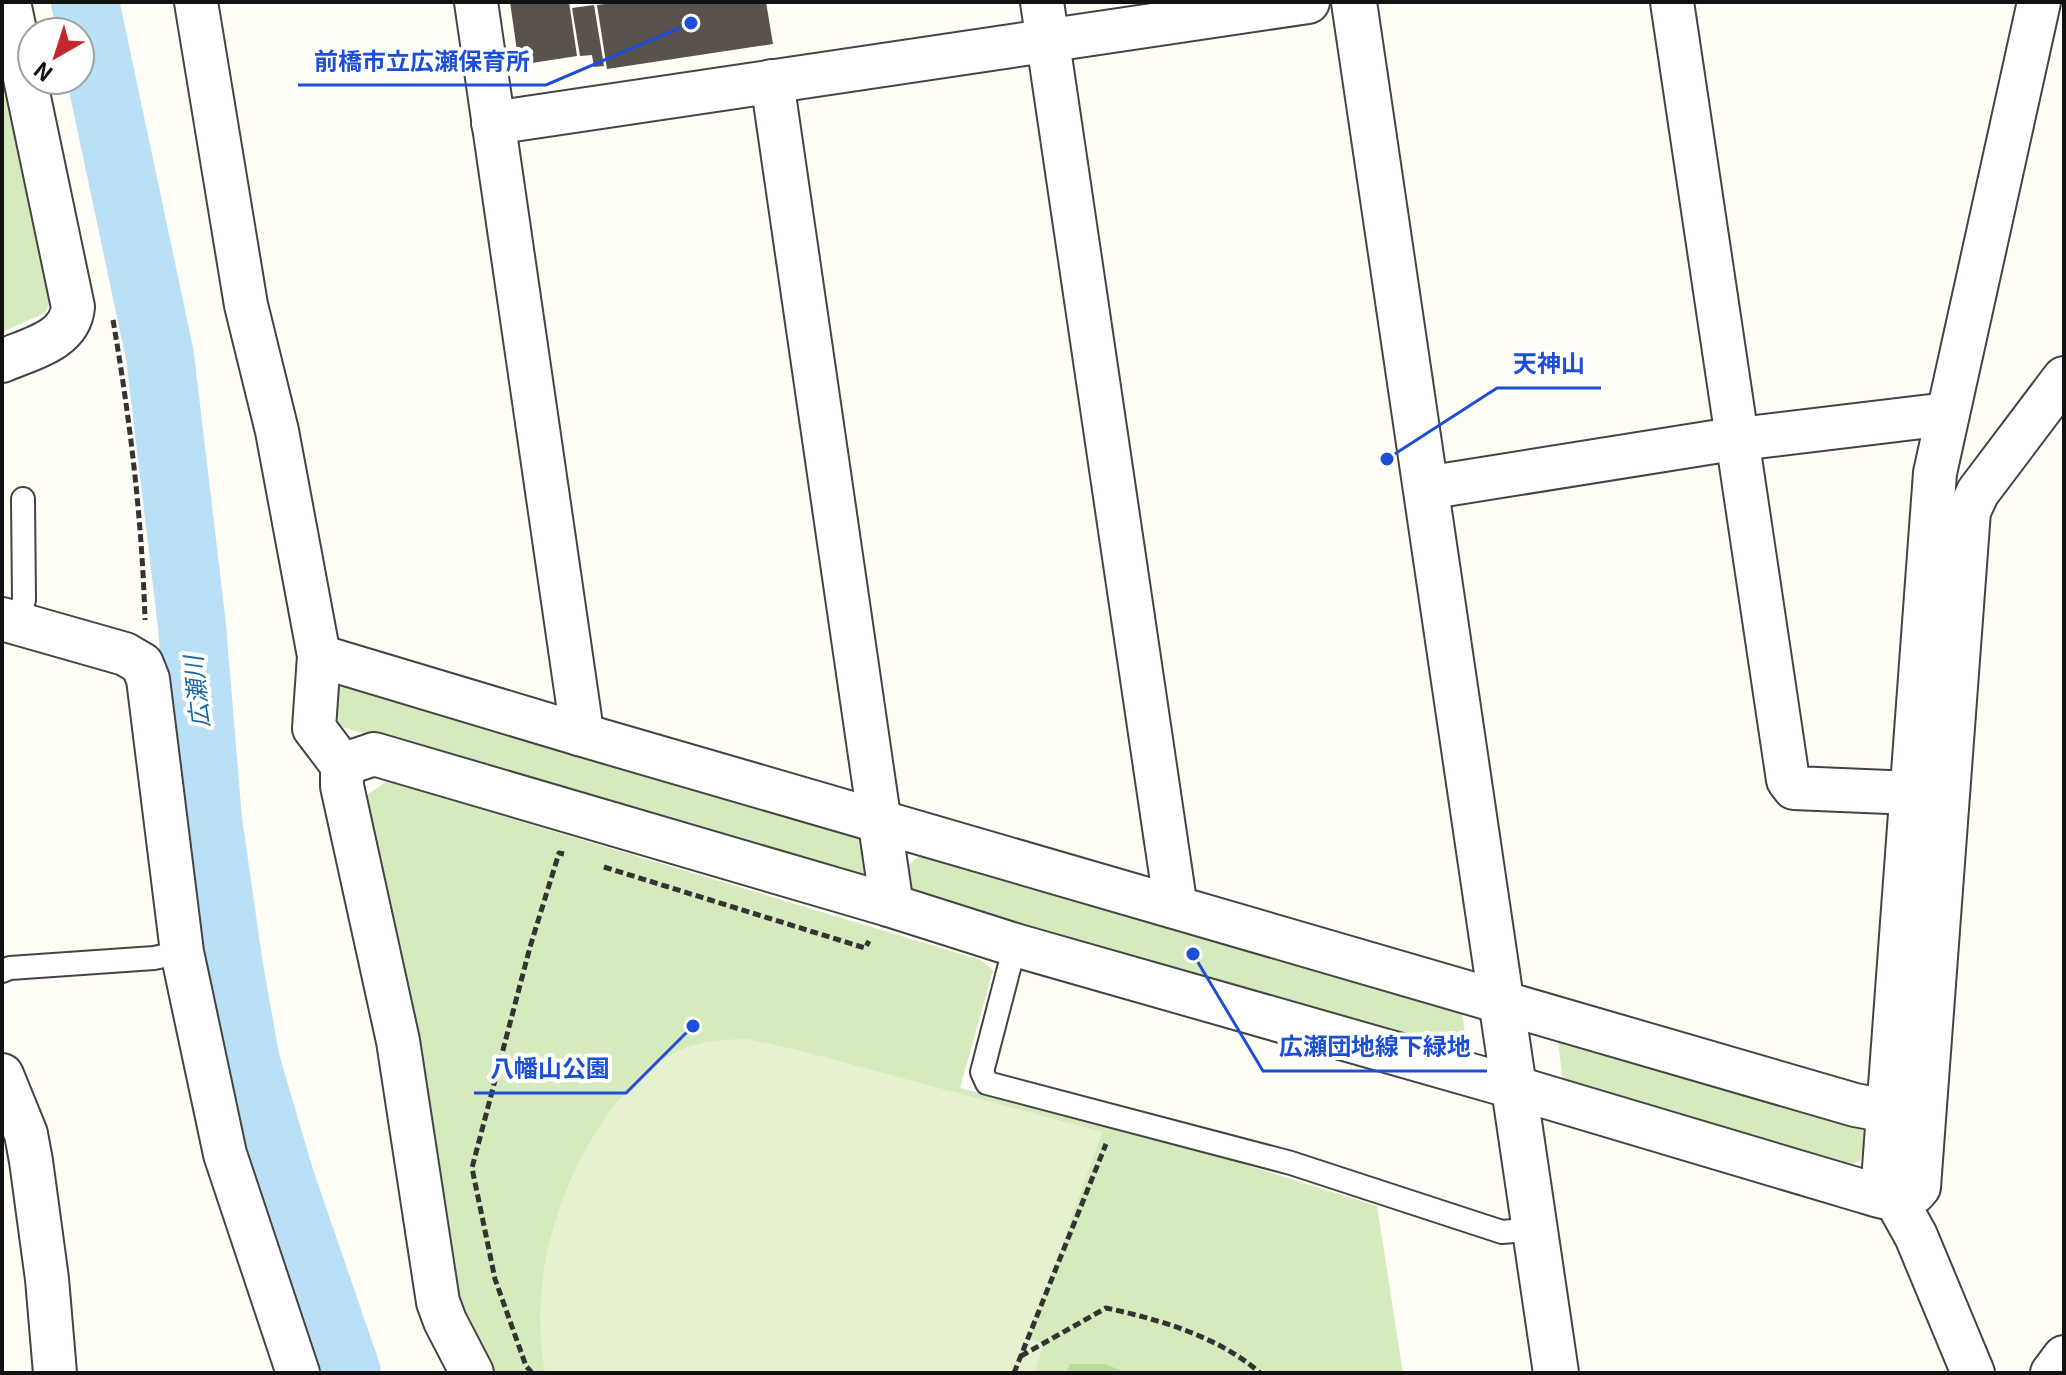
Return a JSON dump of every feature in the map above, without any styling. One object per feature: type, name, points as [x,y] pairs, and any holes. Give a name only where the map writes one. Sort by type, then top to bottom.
[{"type":"street","points":[[2,361],[63,332],[72,319],[73,307],[9,2]]},
{"type":"street","points":[[196,2],[246,305],[277,431],[319,656],[314,728],[342,765],[342,786],[398,1041],[438,1302],[472,1373]]},
{"type":"street","points":[[476,2],[580,718],[579,734]]},
{"type":"street","points":[[493,123],[772,81],[1045,21],[1308,2]]},
{"type":"street","points":[[1354,2],[1556,1373]]},
{"type":"street","points":[[1672,2],[1788,780],[1794,788],[1912,793]]},
{"type":"street","points":[[342,765],[374,754],[1015,945],[1896,1200],[1908,1199],[1919,1187],[1950,510],[1935,473],[2039,2]]},
{"type":"street","points":[[1045,21],[1174,895],[1173,905]]},
{"type":"street","points":[[772,81],[890,893],[889,905]]},
{"type":"street","points":[[1973,1373],[1884,1168],[1912,793],[1950,510],[1978,492],[2064,378]]},
{"type":"street","points":[[1426,488],[1737,440],[1947,414]]},
{"type":"street","points":[[10,621],[125,654],[142,664],[151,693],[182,952],[225,1154],[298,1373]]},
{"type":"street","points":[[319,656],[1840,1100],[1887,1111]]},
{"type":"street","points":[[2,1075],[26,1134],[31,1161],[47,1279],[55,1373]]},
{"type":"street","points":[[2052,1373],[2064,1357]]},
{"type":"lane","points":[[10,621],[24,600],[23,499]]},
{"type":"lane","points":[[1015,945],[982,1072],[987,1083],[1291,1163],[1502,1232],[1536,1229]]},
{"type":"lane","points":[[2,971],[154,958],[182,952]]},
{"type":"path","points":[[111,307],[128,410],[143,545],[145,635],[142,664]]},
{"type":"path","points":[[532,1373],[526,1366],[495,1279],[472,1168],[530,947],[559,853],[573,857]]},
{"type":"path","points":[[602,866],[865,948],[889,905]]},
{"type":"path","points":[[1014,1373],[1116,1117]]},
{"type":"path","points":[[1020,1357],[1106,1308],[1161,1320],[1244,1359],[1260,1373]]},
{"type":"green space","points":[[2,40],[58,288],[45,313],[2,332]]},
{"type":"green space","points":[[339,682],[840,823],[867,842],[874,865],[865,877],[331,724],[334,686]]},
{"type":"green space","points":[[387,781],[981,960],[993,970],[960,1088],[1170,1141],[1377,1206],[1403,1373],[490,1373],[455,1306],[397,945],[366,796]]},
{"type":"green space","points":[[923,852],[1462,1009],[1468,1059],[924,900],[910,891],[907,867]]},
{"type":"green space","points":[[1557,1031],[1854,1122],[1867,1135],[1860,1161],[1848,1166],[1563,1085]]},
{"type":"green space","points":[[748,1039],[1102,1132],[1029,1338],[1044,1344],[1034,1373],[545,1373],[540,1320],[546,1256],[568,1188],[603,1122],[649,1069],[676,1052],[702,1043]]},
{"type":"green space","points":[[1070,1364],[1105,1364],[1127,1373],[1066,1373]]},
{"type":"building","points":[[510,2],[569,2],[577,56],[519,65]]},
{"type":"building","points":[[620,2],[766,2],[773,44],[607,69],[597,5]]},
{"type":"building","points":[[594,5],[604,66],[594,67],[592,55],[580,56],[572,8]]},
{"type":"waterway","name":"広瀬川","points":[[85,2],[160,356],[192,626],[208,820],[246,1062],[280,1178],[347,1373]]},
{"type":"place","name":"前橋市立広瀬保育所","points":[[691,23]]},
{"type":"place","name":"天神山","points":[[1387,459]]},
{"type":"place","name":"広瀬団地線下緑地","points":[[1193,954]]},
{"type":"place","name":"八幡山公園","points":[[693,1026]]}]
